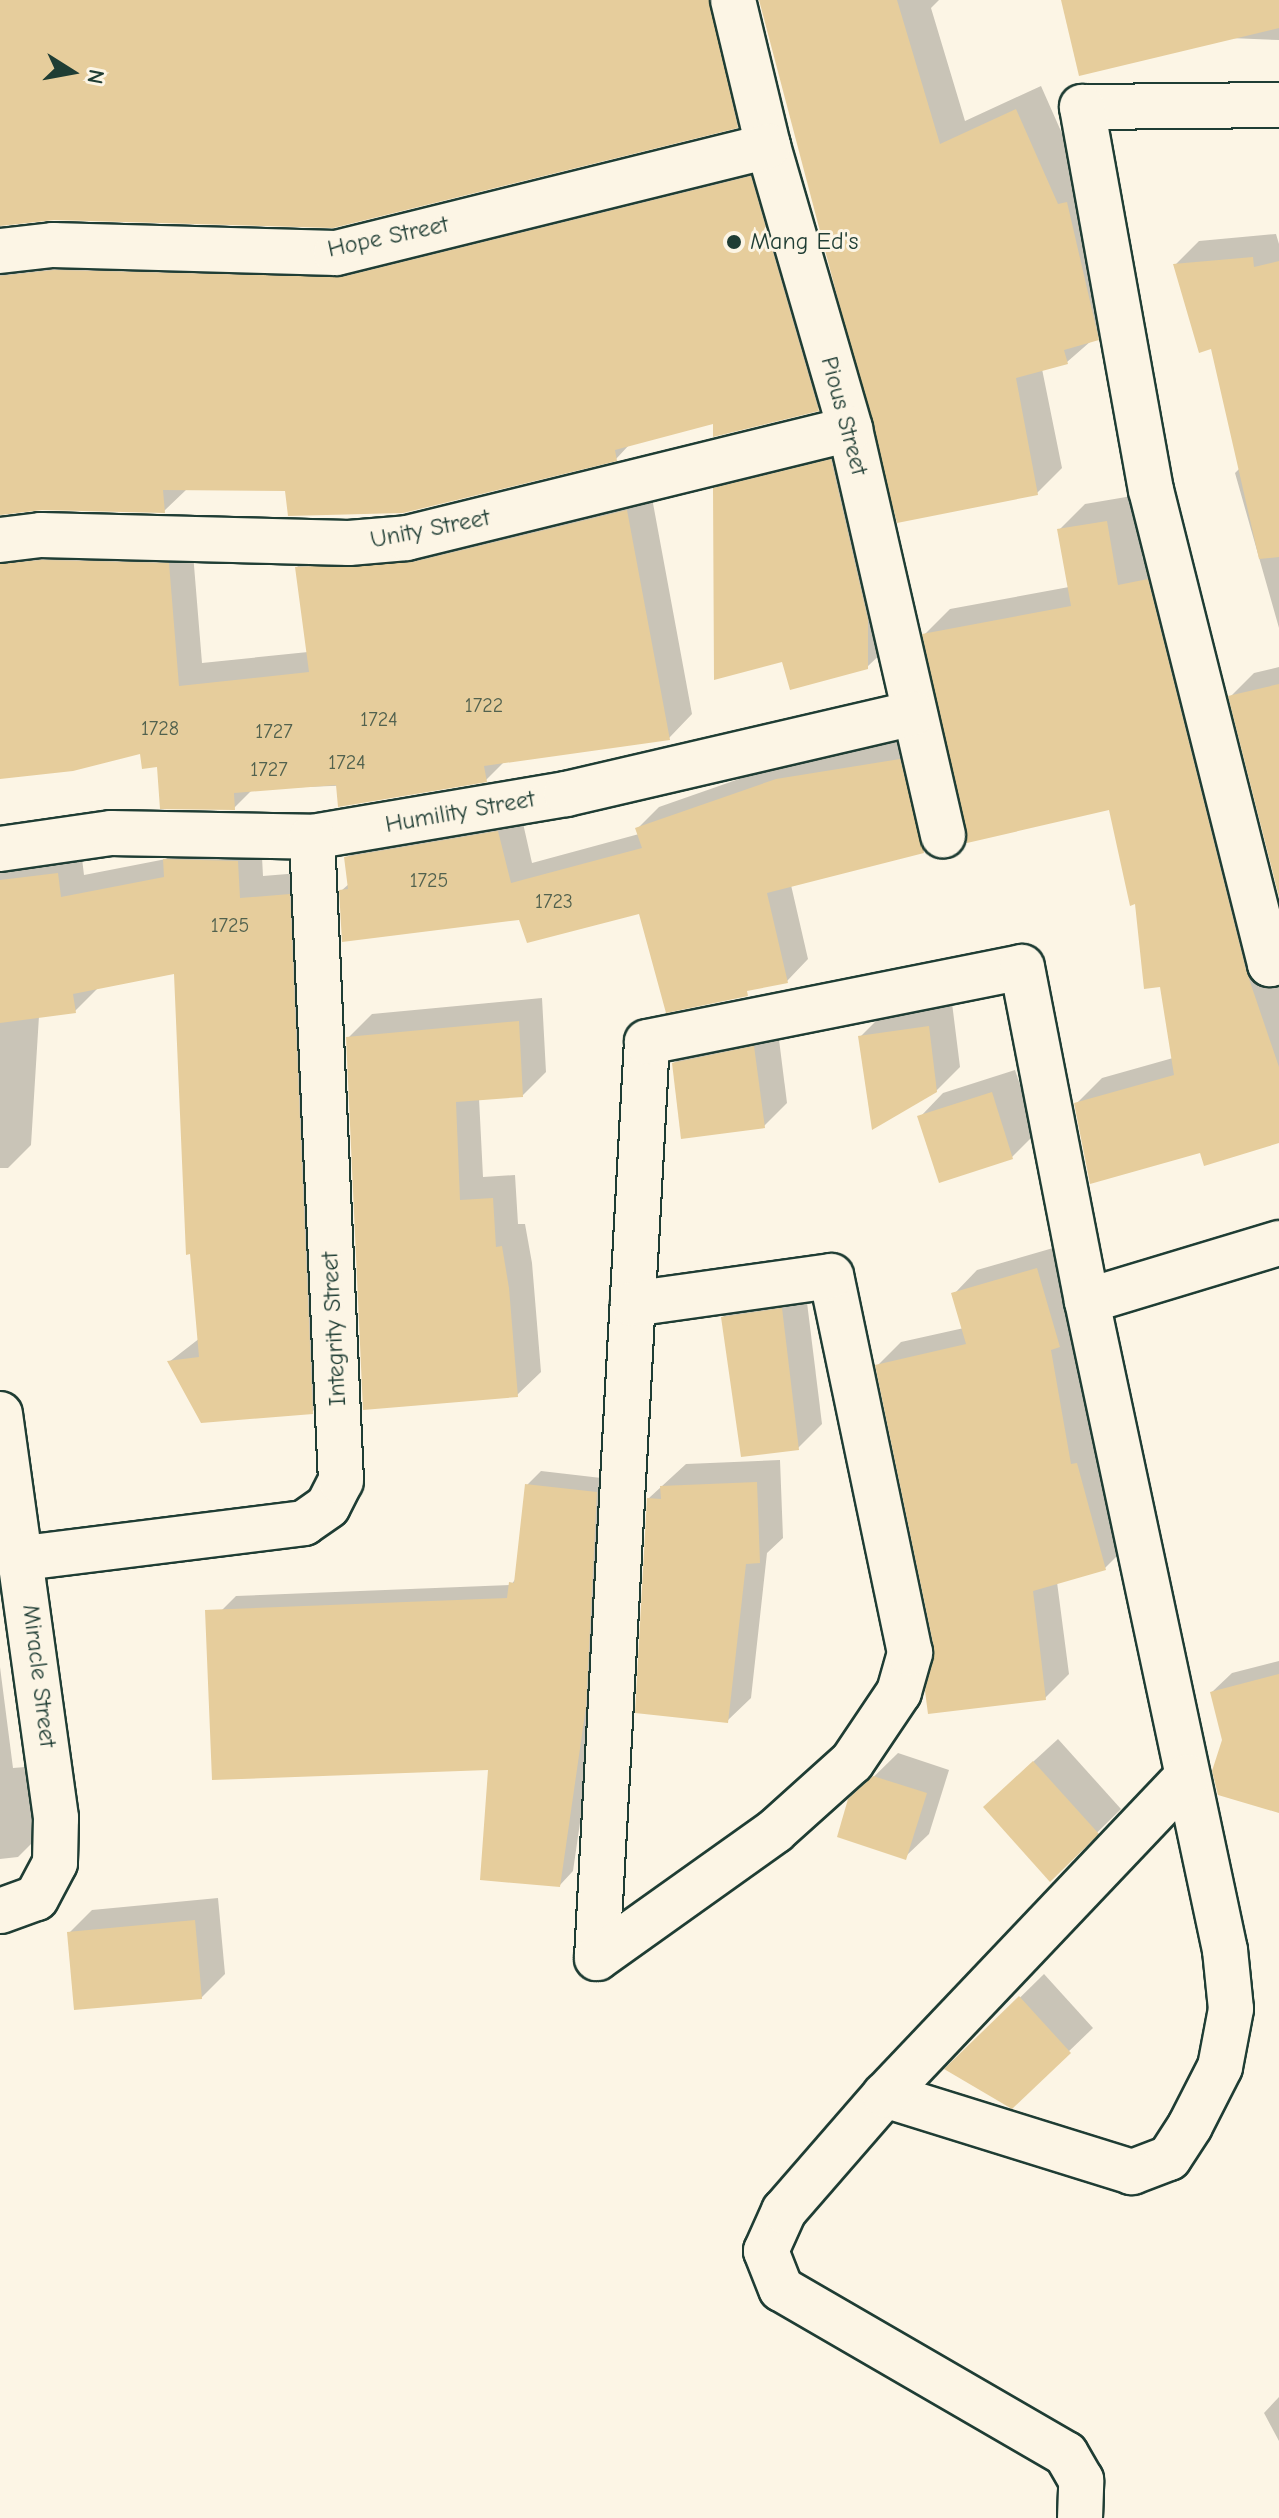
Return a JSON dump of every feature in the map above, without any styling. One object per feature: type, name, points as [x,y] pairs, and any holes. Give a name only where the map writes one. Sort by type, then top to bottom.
[{"type":"street","name":"Pious Street","points":[[733,0],[768,146],[850,429],[943,836]]},
{"type":"street","points":[[1279,105],[1082,107],[1151,490],[1270,964],[1279,962]]},
{"type":"street","name":"Hope Street","points":[[0,251],[53,245],[336,253],[768,146]]},
{"type":"street","name":"Unity Street","points":[[0,540],[41,535],[349,543],[407,538],[850,429]]},
{"type":"street","name":"Humility Street","points":[[0,849],[111,833],[312,837],[566,794],[913,713]]},
{"type":"street","name":"Integrity Street","points":[[24,1558],[304,1523],[328,1506],[341,1481],[312,837]]},
{"type":"street","points":[[633,1304],[831,1276],[910,1653],[899,1692],[852,1762],[775,1831],[597,1958],[647,1042],[1022,967],[1087,1301],[1225,1950],[1231,2009],[1220,2067],[1169,2158],[1132,2172],[885,2095]]},
{"type":"street","points":[[1087,1301],[1279,1243]]},
{"type":"street","name":"Miracle Street","points":[[0,1414],[24,1558],[56,1818],[55,1863],[36,1898],[0,1911]]},
{"type":"street","points":[[1080,2518],[1081,2480],[1066,2454],[781,2289],[766,2251],[784,2211],[885,2095],[1187,1777]]},
{"type":"building","points":[[0,0],[709,0],[738,128],[333,228],[54,220],[0,226]]},
{"type":"building","points":[[759,0],[897,0],[940,144],[1016,109],[1058,204],[1067,202],[1099,340],[1064,350],[1068,364],[1016,378],[1038,495],[897,523]]},
{"type":"building","points":[[1061,0],[1279,0],[1279,28],[1079,76]]},
{"type":"building","points":[[751,176],[819,411],[713,437],[713,424],[615,450],[617,461],[403,513],[288,516],[285,491],[163,490],[165,513],[42,510],[0,515],[0,276],[54,270],[342,277]]},
{"type":"building","points":[[1253,257],[1254,267],[1279,261],[1279,557],[1259,559],[1211,349],[1199,353],[1173,264]]},
{"type":"building","points":[[831,459],[868,620],[868,669],[790,690],[782,662],[714,680],[713,488]]},
{"type":"building","points":[[627,510],[670,740],[484,766],[487,782],[338,807],[336,785],[234,793],[235,810],[160,809],[157,767],[142,769],[140,754],[73,771],[0,779],[0,564],[42,560],[169,563],[179,686],[309,672],[295,567],[413,562]]},
{"type":"building","points":[[1107,521],[1118,585],[1148,579],[1246,970],[1279,1067],[1279,1143],[1204,1166],[1200,1153],[1090,1184],[1074,1103],[1174,1075],[1160,987],[1144,989],[1135,904],[1130,906],[1109,810],[967,843],[922,634],[1071,606],[1057,529]]},
{"type":"building","points":[[1279,684],[1279,897],[1228,696]]},
{"type":"building","points":[[900,759],[924,853],[767,893],[788,983],[747,991],[748,996],[666,1013],[639,914],[527,943],[519,920],[342,942],[339,890],[348,889],[344,857],[498,831],[511,883],[642,848],[635,828],[776,779]]},
{"type":"building","points":[[163,859],[238,861],[240,898],[290,894],[313,1414],[201,1423],[167,1361],[199,1357],[190,1254],[186,1255],[174,974],[73,994],[76,1013],[0,1023],[0,880],[58,873],[61,897],[164,877]]},
{"type":"building","points":[[519,1021],[523,1097],[456,1102],[460,1200],[493,1198],[496,1247],[502,1246],[509,1288],[518,1397],[363,1410],[346,1037]]},
{"type":"building","points":[[929,1026],[937,1092],[872,1130],[858,1036]]},
{"type":"building","points":[[754,1046],[765,1128],[681,1139],[672,1063]]},
{"type":"building","points":[[992,1092],[1013,1159],[939,1183],[917,1116]]},
{"type":"building","points":[[1037,1268],[1060,1347],[1051,1350],[1071,1464],[1077,1463],[1106,1570],[1033,1591],[1046,1700],[928,1714],[925,1691],[934,1648],[875,1365],[966,1344],[951,1293]]},
{"type":"building","points":[[782,1308],[799,1450],[741,1457],[721,1317]]},
{"type":"building","points":[[757,1482],[760,1563],[746,1564],[728,1723],[635,1713],[647,1498],[661,1499],[660,1486]]},
{"type":"building","points":[[525,1484],[597,1492],[586,1707],[560,1887],[480,1880],[488,1770],[212,1780],[205,1610],[507,1598],[509,1582],[514,1583]]},
{"type":"building","points":[[1279,1674],[1279,1813],[1218,1795],[1212,1771],[1222,1740],[1210,1692]]},
{"type":"building","points":[[1033,1761],[1099,1834],[1050,1882],[983,1807]]},
{"type":"building","points":[[873,1776],[927,1793],[906,1860],[837,1837],[848,1799]]},
{"type":"building","points":[[195,1920],[202,1999],[74,2010],[67,1932]]},
{"type":"building","points":[[1019,1996],[1071,2053],[1012,2109],[944,2069]]},
{"type":"place","name":"Mang Ed's","points":[[734,242]]}]
